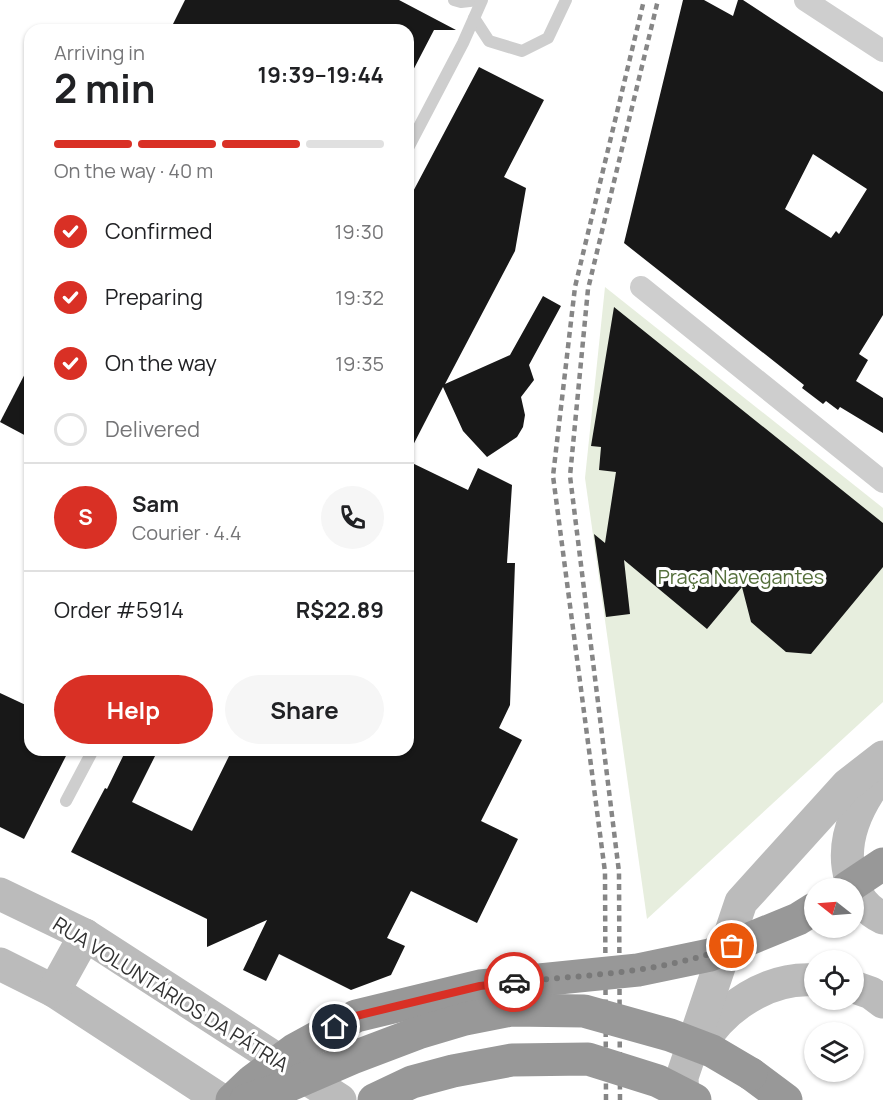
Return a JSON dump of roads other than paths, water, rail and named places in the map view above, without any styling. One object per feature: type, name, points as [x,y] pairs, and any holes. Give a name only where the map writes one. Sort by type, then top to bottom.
[{"type":"highway","points":[[863,878],[883,864]]},
{"type":"highway","points":[[232,1100],[252,1081],[294,1050],[356,1016],[480,986],[638,970],[710,955],[804,915]]},
{"type":"highway","points":[[246,1100],[283,1088],[418,1033],[465,1019],[511,1010],[584,1011],[670,1035],[712,1051],[751,1074],[786,1100]]},
{"type":"highway","points":[[374,1100],[412,1082],[453,1071],[512,1060],[588,1059],[687,1092]]},
{"type":"main road","points":[[687,1092],[741,902],[847,785],[883,757]]},
{"type":"main road","points":[[883,772],[869,790],[854,821],[848,845],[847,867],[854,889],[864,906],[883,918]]},
{"type":"main road","name":"RUA VOLUNTÁRIOS DA PÁTRIA","points":[[0,894],[85,936],[340,1100]]},
{"type":"main road","points":[[54,991],[85,936]]},
{"type":"main road","points":[[0,964],[54,991],[221,1100]]},
{"type":"main road","points":[[687,1092],[707,1034],[734,1005],[767,987],[804,979]]},
{"type":"main road","points":[[864,991],[883,1002]]},
{"type":"street","points":[[805,0],[883,51]]},
{"type":"street","points":[[641,287],[883,482]]},
{"type":"lane","points":[[414,137],[463,43],[480,0],[461,2],[454,0]]},
{"type":"lane","points":[[474,18],[489,40],[522,51],[548,38],[566,0]]},
{"type":"lane","points":[[66,801],[90,756]]},
{"type":"railway","points":[[606,1100],[605,872],[553,476],[575,287],[644,0]]},
{"type":"railway","points":[[620,1100],[619,872],[570,476],[588,289],[658,0]]},
{"type":"park label","name":"Praça Navegantes","points":[[741,576]]}]
